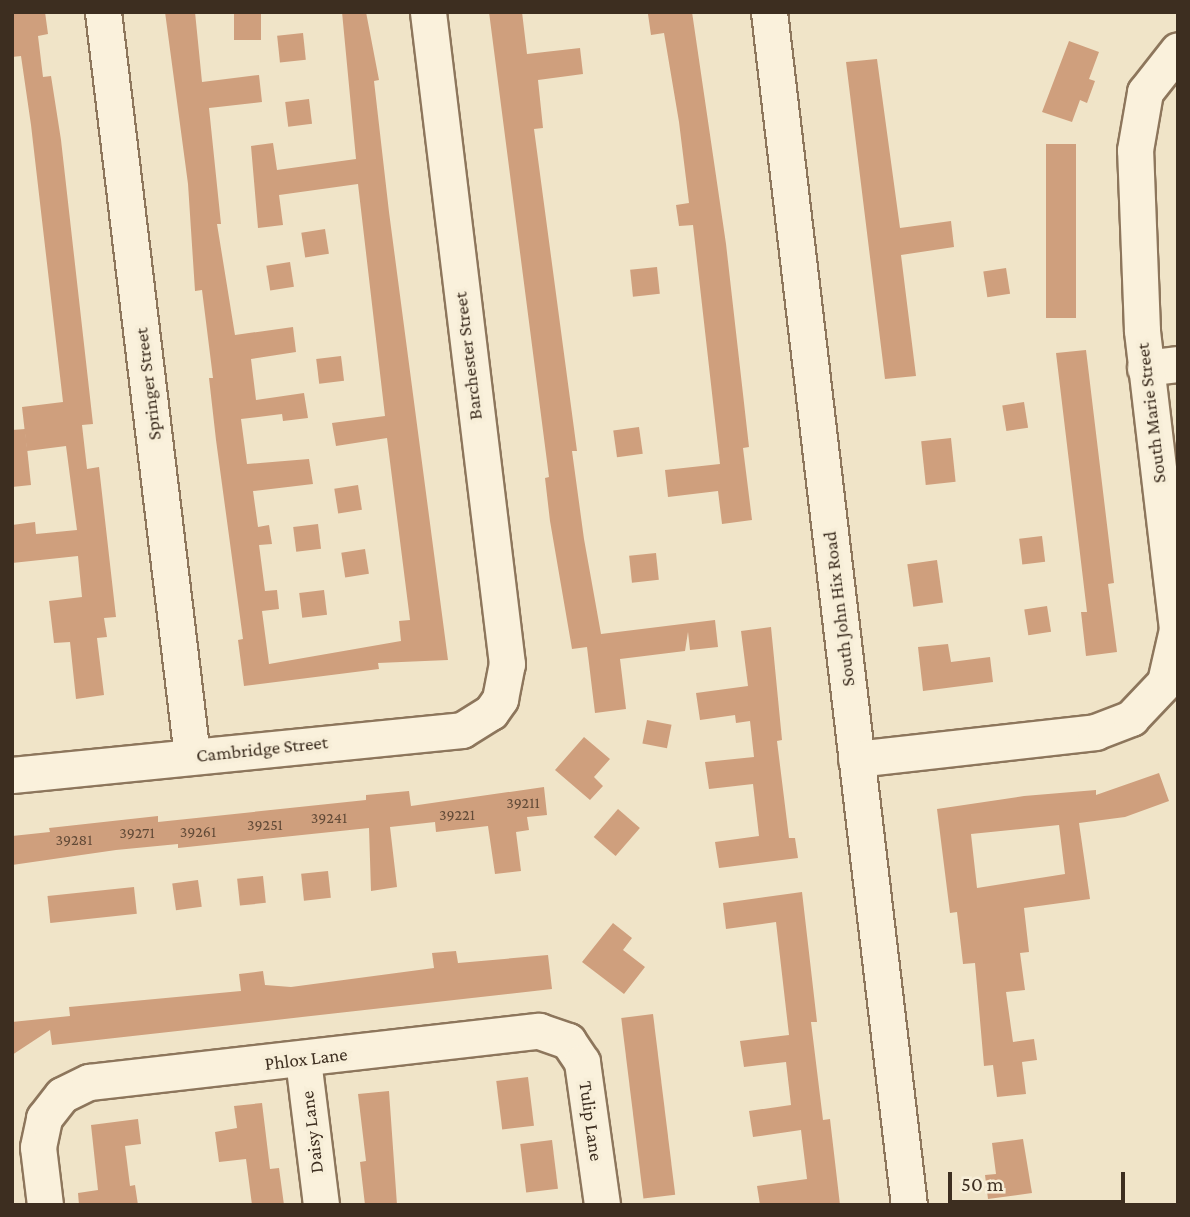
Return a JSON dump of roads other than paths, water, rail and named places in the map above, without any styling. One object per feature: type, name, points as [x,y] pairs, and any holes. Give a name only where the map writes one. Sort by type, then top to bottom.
[{"type":"street","name":"Springer Street","points":[[103,12],[192,756]]},
{"type":"street","name":"Barchester Street","points":[[428,12],[507,664],[500,699]]},
{"type":"street","name":"South John Hix Road","points":[[768,12],[909,1205]]},
{"type":"street","name":"South Marie Street","points":[[856,759],[1096,732],[1131,718],[1155,696],[1172,663],[1177,629],[1161,366],[1135,150],[1139,107],[1151,81],[1178,50]]},
{"type":"street","name":"Cambridge Street","points":[[12,775],[462,730],[491,712],[500,699]]},
{"type":"street","name":"Phlox Lane","points":[[45,1205],[38,1147],[51,1106],[62,1095],[89,1083],[539,1031],[568,1041]]},
{"type":"street","name":"Tulip Lane","points":[[568,1041],[582,1062],[586,1081],[601,1205]]},
{"type":"street","name":"Daisy Lane","points":[[303,1060],[321,1205]]}]
